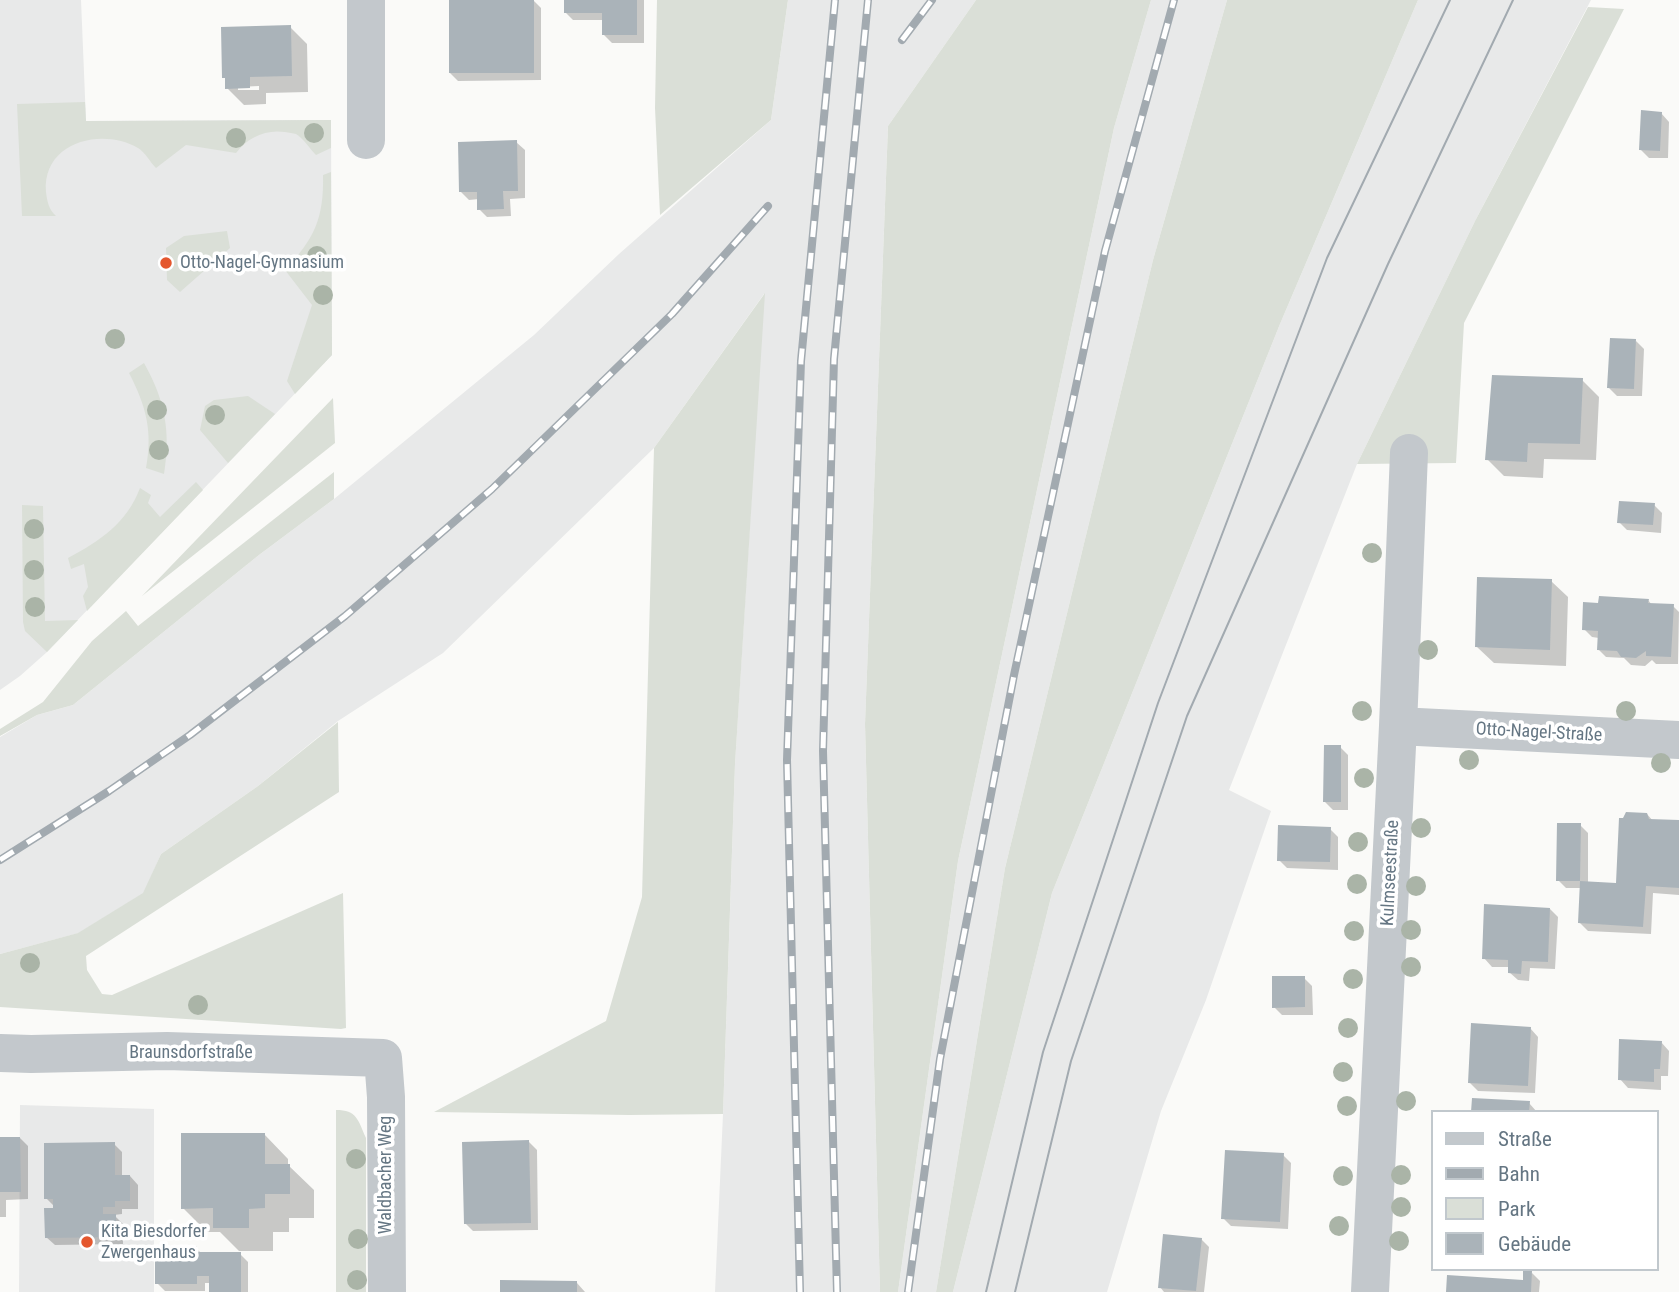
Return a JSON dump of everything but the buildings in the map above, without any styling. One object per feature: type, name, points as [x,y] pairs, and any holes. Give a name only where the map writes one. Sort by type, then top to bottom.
[{"type":"street","points":[[366,0],[366,140]]},
{"type":"street","name":"Kulmseestraße","points":[[1370,1292],[1409,453]]},
{"type":"street","name":"Otto-Nagel-Straße","points":[[1398,726],[1679,740]]},
{"type":"street","name":"Braunsdorfstraße","points":[[0,1053],[167,1051],[383,1058]]},
{"type":"street","name":"Waldbacher Weg","points":[[383,1058],[386,1097],[387,1292]]},
{"type":"shaded area","name":"Otto-Nagel-Gymnasium","points":[[0,0],[81,0],[86,121],[331,120],[332,355],[47,652],[0,690]]},
{"type":"shaded area","points":[[788,0],[976,0],[888,126],[865,724],[880,1292],[715,1292],[735,764],[764,294],[654,448],[443,653],[338,721],[258,786],[161,854],[144,893],[79,933],[0,954],[0,737],[37,715],[73,705],[259,555],[334,499],[534,335],[619,254],[771,120]]},
{"type":"shaded area","points":[[1151,0],[1227,0],[1153,260],[1005,868],[936,1292],[898,1292],[958,861],[1114,128]]},
{"type":"shaded area","points":[[1418,0],[1591,0],[1475,221],[1357,464],[1229,790],[1271,811],[1206,1000],[1161,1111],[1107,1292],[953,1292],[1052,893],[1280,324]]},
{"type":"shaded area","name":"Kita Biesdorfer Zwergenhaus","points":[[20,1105],[154,1109],[154,1292],[19,1292]]},
{"type":"green space","points":[[657,0],[788,0],[771,120],[660,215],[655,108]]},
{"type":"green space","points":[[976,0],[1151,0],[1114,128],[958,861],[898,1292],[880,1292],[865,724],[888,126]]},
{"type":"green space","points":[[1227,0],[1418,0],[1280,324],[1052,893],[953,1292],[936,1292],[1005,868],[1153,260]]},
{"type":"green space","points":[[1588,7],[1624,9],[1464,323],[1456,463],[1357,464],[1475,221]]},
{"type":"green space","points":[[85,102],[86,121],[331,120],[331,148],[316,155],[296,134],[278,131],[251,139],[236,153],[186,145],[156,168],[143,152],[124,142],[108,139],[77,143],[54,161],[47,175],[46,192],[49,205],[56,216],[22,216],[17,104]]},
{"type":"green space","points":[[331,172],[332,355],[295,394],[287,381],[312,305],[285,270],[310,238],[322,204],[323,175]]},
{"type":"green space","points":[[227,231],[230,248],[180,292],[167,280],[166,248],[184,236]]},
{"type":"green space","points":[[765,293],[735,764],[723,1114],[434,1112],[606,1021],[642,897],[654,448]]},
{"type":"green space","points":[[144,363],[157,390],[164,417],[167,444],[164,474],[146,468],[148,430],[140,397],[129,373]]},
{"type":"green space","points":[[248,396],[275,414],[228,463],[200,430],[205,406],[214,400]]},
{"type":"green space","points":[[333,398],[335,443],[142,596]]},
{"type":"green space","points":[[334,472],[334,499],[259,555],[73,705],[37,715],[0,736],[0,729],[43,702],[92,641],[126,611],[138,626]]},
{"type":"green space","points":[[196,482],[203,490],[87,611],[83,596],[88,587],[84,564],[71,569],[68,558],[111,530],[128,511],[140,488],[151,495],[148,503],[160,517]]},
{"type":"green space","points":[[22,505],[43,506],[45,621],[78,620],[47,652],[25,631],[23,622]]},
{"type":"green space","points":[[338,722],[339,792],[86,956],[87,970],[102,994],[112,995],[343,893],[346,1028],[0,1007],[0,954],[78,933],[143,893],[161,854],[258,786]]},
{"type":"green space","points":[[336,1110],[353,1114],[366,1138],[366,1292],[336,1292]]},
{"type":"tram line","points":[[986,1292],[1043,1052],[1158,703],[1327,258],[1450,0]]},
{"type":"tram line","points":[[1015,1292],[1071,1061],[1187,716],[1388,264],[1513,0]]},
{"type":"railway","points":[[800,1292],[787,760],[801,361],[835,0]]},
{"type":"railway","points":[[837,1292],[823,751],[834,359],[868,0]]},
{"type":"railway","points":[[902,40],[932,0]]},
{"type":"railway","points":[[908,1292],[940,1059],[1014,675],[1105,251],[1174,0]]},
{"type":"railway","points":[[0,860],[109,791],[190,735],[345,616],[492,489],[672,314],[768,206]]},
{"type":"place","name":"Otto-Nagel-Gymnasium","points":[[166,263]]},
{"type":"place","name":"Kita Biesdorfer Zwergenhaus","points":[[87,1242]]}]
